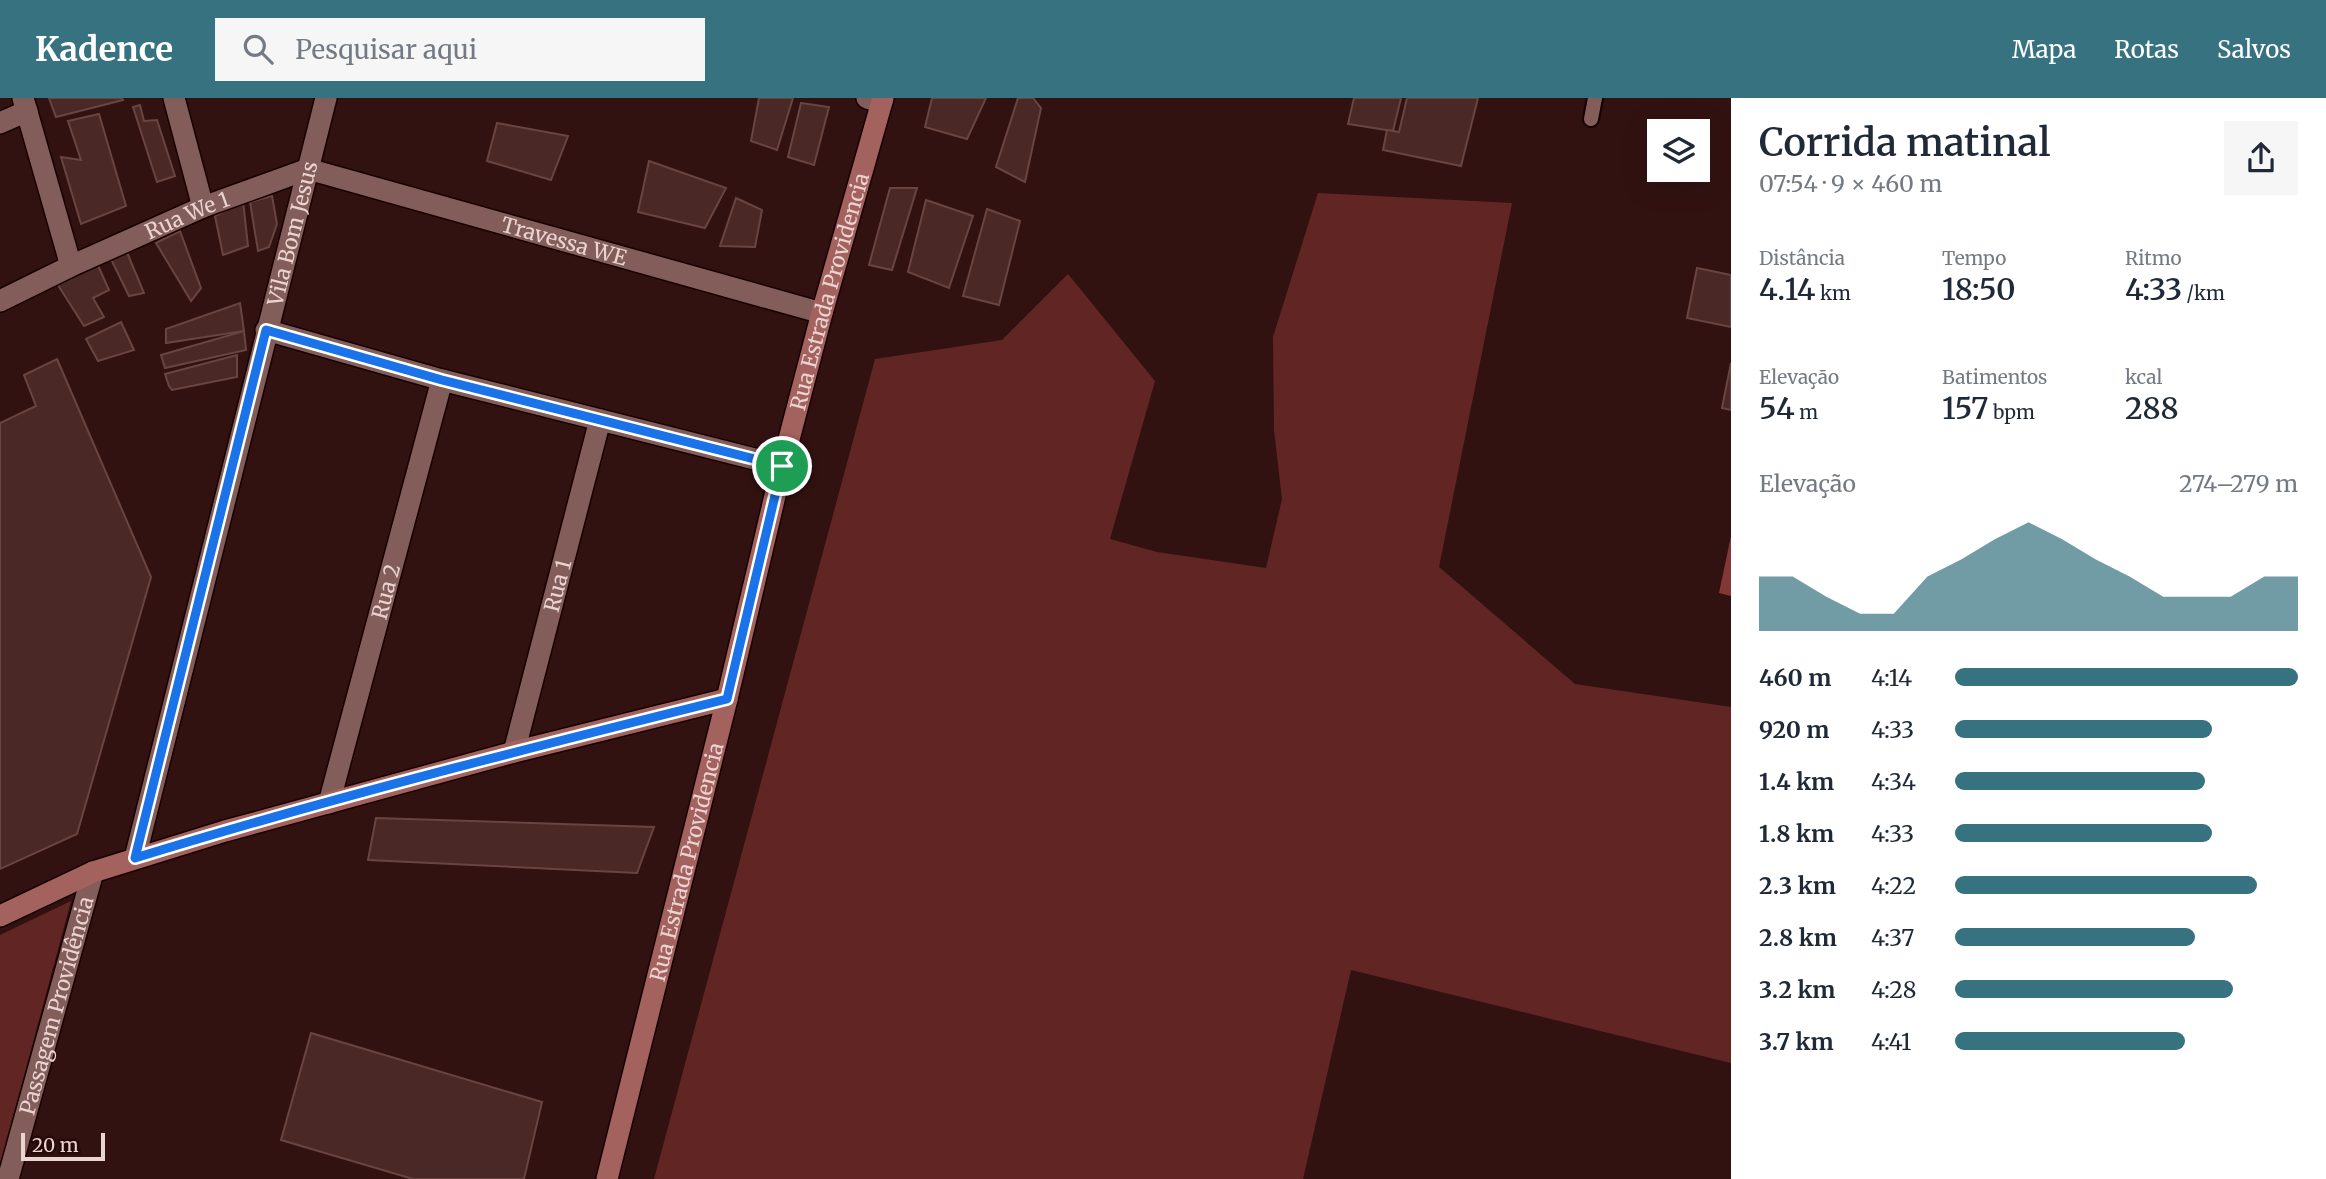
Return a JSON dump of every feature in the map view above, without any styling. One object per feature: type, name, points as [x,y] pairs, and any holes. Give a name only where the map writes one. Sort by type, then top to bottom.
[{"type":"main road","name":"Rua Estrada Providencia","points":[[607,1179],[727,699],[782,466],[877,99]]},
{"type":"main road","points":[[0,916],[93,872],[225,831],[514,752],[727,699]]},
{"type":"street","points":[[174,98],[203,207]]},
{"type":"street","name":"Vila Bom Jesus","points":[[135,858],[326,98]]},
{"type":"street","points":[[0,123],[25,104],[71,267]]},
{"type":"street","name":"Rua We 1","points":[[0,301],[203,207],[308,169]]},
{"type":"street","name":"Travessa WE","points":[[308,169],[822,313]]},
{"type":"street","points":[[266,330],[442,380],[782,466]]},
{"type":"street","name":"Rua 2","points":[[329,803],[442,380]]},
{"type":"street","name":"Rua 1","points":[[514,752],[600,420]]},
{"type":"street","name":"Passagem Providência","points":[[8,1179],[93,872]]},
{"type":"lane","points":[[1591,119],[1595,98]]},
{"type":"shaded area","points":[[1318,193],[1512,203],[1439,567],[1575,684],[1731,707],[1731,1063],[1351,970],[1303,1179],[654,1179],[875,359],[1002,340],[1068,274],[1155,381],[1110,539],[1157,552],[1266,568],[1282,499],[1274,430],[1273,337]]},
{"type":"shaded area","points":[[1731,536],[1731,596],[1719,593]]},
{"type":"shaded area","points":[[71,901],[0,1165],[0,935]]},
{"type":"building","points":[[49,98],[122,98],[123,100],[56,117]]},
{"type":"building","points":[[759,98],[793,98],[777,150],[751,141]]},
{"type":"building","points":[[932,98],[986,98],[967,139],[925,127]]},
{"type":"building","points":[[1018,98],[1033,98],[1041,108],[1025,182],[996,167]]},
{"type":"building","points":[[1354,98],[1401,98],[1393,131],[1348,124]]},
{"type":"building","points":[[1407,98],[1478,98],[1461,166],[1383,150],[1387,130],[1399,132]]},
{"type":"building","points":[[801,103],[829,107],[814,165],[788,157]]},
{"type":"building","points":[[140,105],[144,121],[157,120],[175,176],[157,182],[133,107]]},
{"type":"building","points":[[99,114],[126,206],[81,224],[61,157],[81,160],[68,121]]},
{"type":"building","points":[[497,123],[568,136],[551,180],[487,161]]},
{"type":"building","points":[[649,161],[726,188],[705,228],[638,212]]},
{"type":"building","points":[[890,188],[917,188],[892,270],[869,265]]},
{"type":"building","points":[[272,196],[277,224],[269,247],[258,251],[250,202]]},
{"type":"building","points":[[736,198],[762,210],[755,247],[720,246]]},
{"type":"building","points":[[926,200],[973,216],[949,288],[908,272]]},
{"type":"building","points":[[243,201],[248,246],[223,255],[215,216]]},
{"type":"building","points":[[987,209],[1020,221],[999,305],[963,296]]},
{"type":"building","points":[[180,231],[201,288],[191,301],[156,243]]},
{"type":"building","points":[[126,250],[144,293],[129,296],[107,251]]},
{"type":"building","points":[[96,261],[109,290],[93,298],[104,317],[84,326],[56,282]]},
{"type":"building","points":[[1697,268],[1731,275],[1731,327],[1687,318]]},
{"type":"building","points":[[240,303],[244,331],[166,343],[166,329]]},
{"type":"building","points":[[121,322],[134,350],[98,361],[86,339]]},
{"type":"building","points":[[244,331],[246,350],[165,368],[161,355]]},
{"type":"building","points":[[237,355],[237,377],[172,390],[169,386],[165,374]]},
{"type":"building","points":[[57,359],[151,577],[77,834],[0,869],[0,423],[36,406],[24,375]]},
{"type":"building","points":[[1731,363],[1731,410],[1722,408]]},
{"type":"building","points":[[376,818],[654,827],[637,873],[368,860]]},
{"type":"building","points":[[311,1033],[542,1102],[524,1179],[413,1179],[281,1140]]},
{"type":"route","points":[[266,330],[442,380],[782,466],[727,699],[514,752],[135,858],[266,330]]}]
